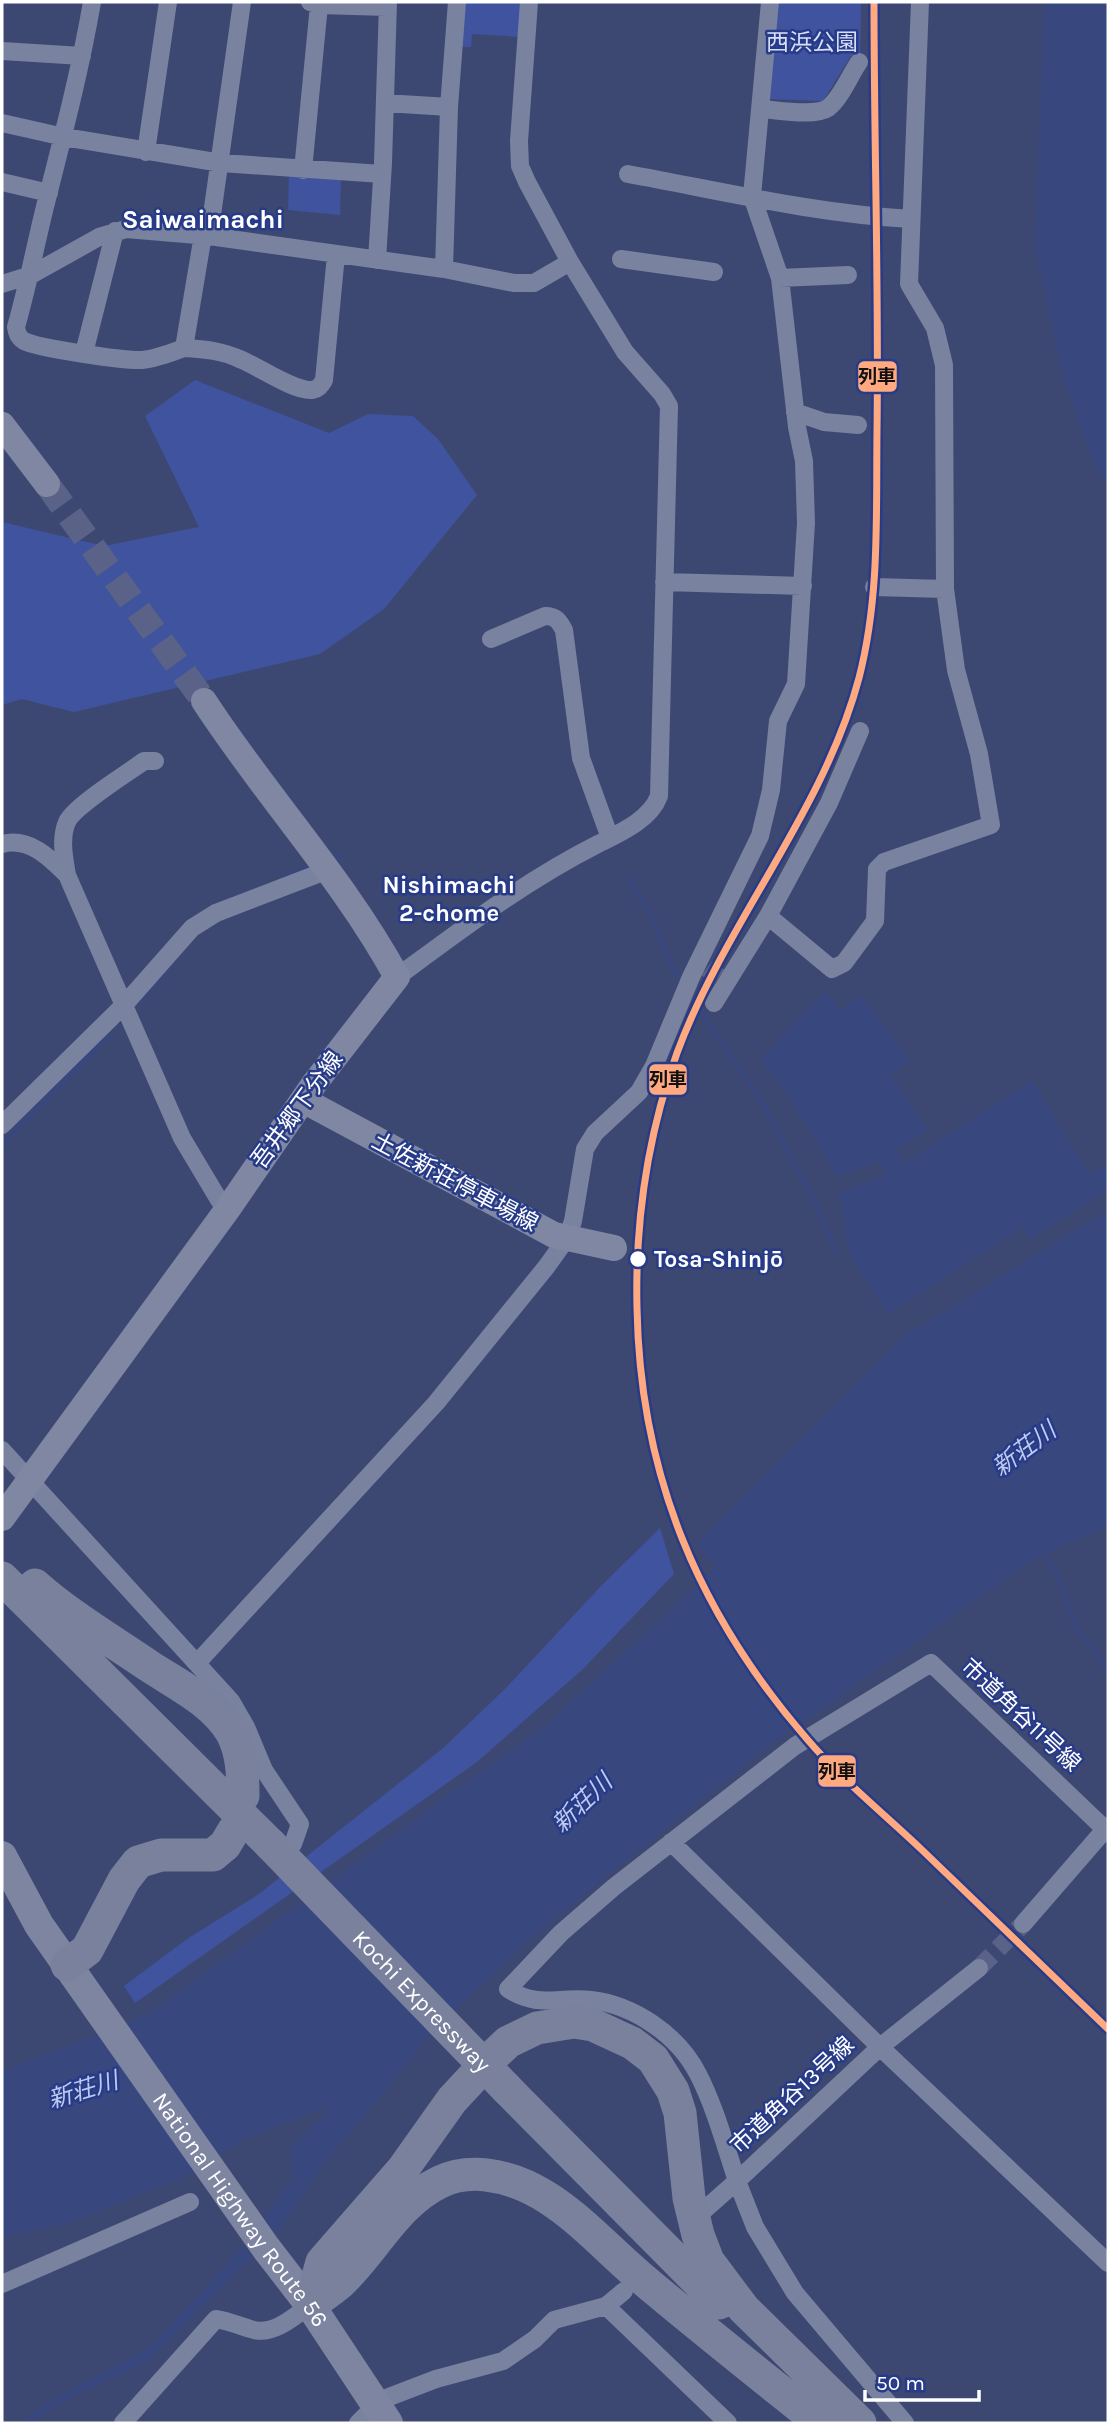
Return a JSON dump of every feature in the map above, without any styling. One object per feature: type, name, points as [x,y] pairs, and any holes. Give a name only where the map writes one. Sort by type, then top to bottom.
[{"type":"highway","points":[[2,1556],[44,1593],[91,1628],[216,1712],[224,1721],[238,1749],[243,1770],[243,1796]]},
{"type":"highway","name":"Kochi Expressway","points":[[2,1578],[282,1844],[507,2089],[660,2246],[842,2423]]},
{"type":"highway","points":[[67,1965],[87,1950],[124,1880],[138,1862],[161,1855],[213,1855],[225,1845],[234,1830]]},
{"type":"highway","name":"National Highway Route 56","points":[[2,1856],[32,1914],[266,2248],[310,2305],[374,2417]]},
{"type":"highway","points":[[310,2305],[322,2262],[403,2169],[452,2100],[491,2058],[508,2042],[537,2028],[574,2022],[593,2025],[632,2043],[653,2059],[673,2091],[680,2113],[692,2211],[708,2261],[721,2281],[744,2309],[860,2423]]},
{"type":"highway","points":[[310,2305],[340,2282],[426,2189],[458,2176],[495,2176],[523,2185],[550,2200],[699,2327],[820,2423]]},
{"type":"main road","points":[[2,425],[47,484]]},
{"type":"main road","points":[[204,701],[227,736],[328,870],[397,977]]},
{"type":"main road","name":"吾井郷下分線","points":[[2,1518],[227,1210],[303,1100],[397,977]]},
{"type":"main road","name":"土佐新荘停車場線","points":[[303,1100],[554,1235],[614,1248]]},
{"type":"street","points":[[92,2],[64,137],[48,192],[32,275],[16,327],[18,335],[24,341],[39,345],[121,359],[144,360],[184,348],[211,349],[240,359],[289,383],[310,390],[318,388],[324,380],[336,255]]},
{"type":"street","points":[[146,152],[168,2]]},
{"type":"street","points":[[184,348],[220,163],[242,2]]},
{"type":"street","points":[[444,269],[449,107],[457,2]]},
{"type":"street","points":[[397,977],[467,924],[528,884],[649,813],[659,796],[669,406],[662,394],[625,352],[570,262],[520,166],[519,141],[529,2]]},
{"type":"street","points":[[714,1003],[708,973],[760,836],[771,790],[778,721],[796,684],[803,586],[806,523],[804,461],[780,278],[752,196],[770,2]]},
{"type":"street","points":[[768,916],[832,969],[844,963],[875,921],[877,869],[884,862],[991,825],[979,754],[956,670],[945,589],[944,365],[935,328],[909,284],[920,2]]},
{"type":"street","points":[[303,170],[314,3],[388,5],[377,260]]},
{"type":"street","points":[[2,51],[82,56]]},
{"type":"street","points":[[761,109],[808,112],[826,109],[833,103],[859,62]]},
{"type":"street","points":[[385,103],[449,107]]},
{"type":"street","points":[[2,123],[64,137],[220,163],[382,174]]},
{"type":"street","points":[[628,174],[802,207],[911,219]]},
{"type":"street","points":[[2,182],[48,192]]},
{"type":"street","points":[[2,284],[32,275],[99,237],[126,229],[206,235],[444,269],[514,283],[534,283],[570,262]]},
{"type":"street","points":[[84,353],[115,231]]},
{"type":"street","points":[[621,259],[714,272]]},
{"type":"street","points":[[780,278],[848,275]]},
{"type":"street","points":[[796,412],[824,422],[858,425]]},
{"type":"street","points":[[664,582],[803,586]]},
{"type":"street","points":[[874,587],[945,589]]},
{"type":"street","points":[[491,639],[545,616],[553,616],[559,621],[564,630],[582,758],[610,838]]},
{"type":"street","points":[[197,1663],[436,1404],[567,1238],[573,1221],[585,1149],[595,1132],[639,1092],[654,1066],[682,998],[768,916],[829,803],[860,731]]},
{"type":"street","points":[[155,761],[144,761],[68,819],[63,851],[67,876],[182,1138],[227,1210]]},
{"type":"street","points":[[2,844],[19,842],[31,846],[46,855],[67,876]]},
{"type":"street","points":[[2,1125],[124,1005],[187,933],[204,919],[328,870]]},
{"type":"street","points":[[2,1450],[231,1701],[246,1727],[264,1770],[300,1824],[282,1844]]},
{"type":"street","name":"市道角谷11号線","points":[[671,1842],[795,1746],[931,1663],[1107,1829]]},
{"type":"street","points":[[1023,1924],[1107,1829]]},
{"type":"street","points":[[671,1842],[880,2047],[1108,2263]]},
{"type":"street","name":"市道角谷13号線","points":[[671,1842],[561,1933],[508,1989],[520,1997],[538,2002],[579,1998],[606,2002],[634,2012],[657,2027],[679,2047],[698,2072],[737,2180],[880,2047],[979,1968]]},
{"type":"street","points":[[702,2212],[737,2180],[755,2227],[795,2293],[862,2382],[905,2423]]},
{"type":"street","points":[[2,2284],[190,2202]]},
{"type":"street","points":[[374,2417],[436,2379],[503,2361],[535,2339],[554,2320],[606,2306],[624,2291]]},
{"type":"street","points":[[123,2423],[216,2319],[254,2330],[268,2330],[279,2326],[310,2305]]},
{"type":"street","points":[[606,2306],[728,2423]]},
{"type":"green space","points":[[462,2],[523,2],[521,37],[472,34],[471,47],[460,47]]},
{"type":"green space","name":"西浜公園","points":[[775,2],[861,2],[860,59],[851,56],[823,101],[769,99]]},
{"type":"green space","points":[[289,175],[341,179],[340,215],[288,210]]},
{"type":"green space","points":[[195,380],[329,433],[368,414],[413,416],[438,439],[477,495],[384,609],[320,654],[74,712],[22,699],[2,705],[2,522],[104,546],[199,527],[145,416]]},
{"type":"green space","points":[[660,1528],[674,1574],[582,1670],[477,1762],[135,2003],[124,1986],[187,1939],[259,1894],[442,1749],[506,1688],[601,1586]]},
{"type":"water","points":[[1044,2],[1108,2],[1108,486],[1096,468],[1065,385],[1035,247]]},
{"type":"water","name":"新荘川","points":[[826,992],[840,1011],[861,995],[910,1061],[891,1074],[936,1142],[1032,1081],[1089,1173],[1108,1165],[1108,1526],[1034,1559],[762,1751],[542,1928],[441,2023],[323,2165],[282,2226],[147,2362],[57,2404],[32,2423],[23,2423],[32,2413],[54,2399],[152,2346],[243,2246],[293,2178],[291,2147],[321,2119],[327,2106],[243,2140],[180,2179],[65,2224],[2,2238],[2,2071],[149,2014],[551,1721],[716,1567],[697,1544],[903,1337],[850,1256],[836,1174],[790,1099],[760,1059]]},
{"type":"pier","points":[[927,1129],[936,1142],[905,1163],[896,1150]]},
{"type":"pier","points":[[879,1160],[886,1175],[838,1193],[837,1177]]},
{"type":"pier","points":[[1108,1190],[1108,1210],[903,1337],[887,1315],[1022,1228],[1030,1239]]},
{"type":"waterway","points":[[331,857],[337,854],[341,858]]},
{"type":"waterway","points":[[286,877],[311,866]]},
{"type":"waterway","points":[[629,879],[652,916],[669,962],[683,983]]},
{"type":"waterway","points":[[139,1002],[168,968]]},
{"type":"waterway","points":[[689,994],[760,1099],[816,1203],[835,1250]]},
{"type":"waterway","points":[[2,1144],[108,1036]]},
{"type":"waterway","points":[[1042,1551],[1055,1569],[1074,1622],[1108,1672]]},
{"type":"tunnel","points":[[47,484],[204,701]]},
{"type":"tunnel","points":[[707,968],[719,977]]},
{"type":"tunnel","points":[[979,1968],[1023,1924]]},
{"type":"transit line","name":"列車","points":[[874,2],[876,524],[874,586],[866,648],[843,728],[822,775],[697,1005],[667,1084],[645,1179],[638,1243],[637,1308],[641,1369],[650,1428],[663,1485],[682,1539],[706,1591],[735,1642],[769,1691],[807,1739],[862,1796],[1108,2029]]},
{"type":"place","name":"Tosa-Shinjō","points":[[638,1259]]},
{"type":"district","name":"Saiwaimachi","points":[[203,219]]},
{"type":"district","name":"Nishimachi 2-chome","points":[[449,899]]}]
